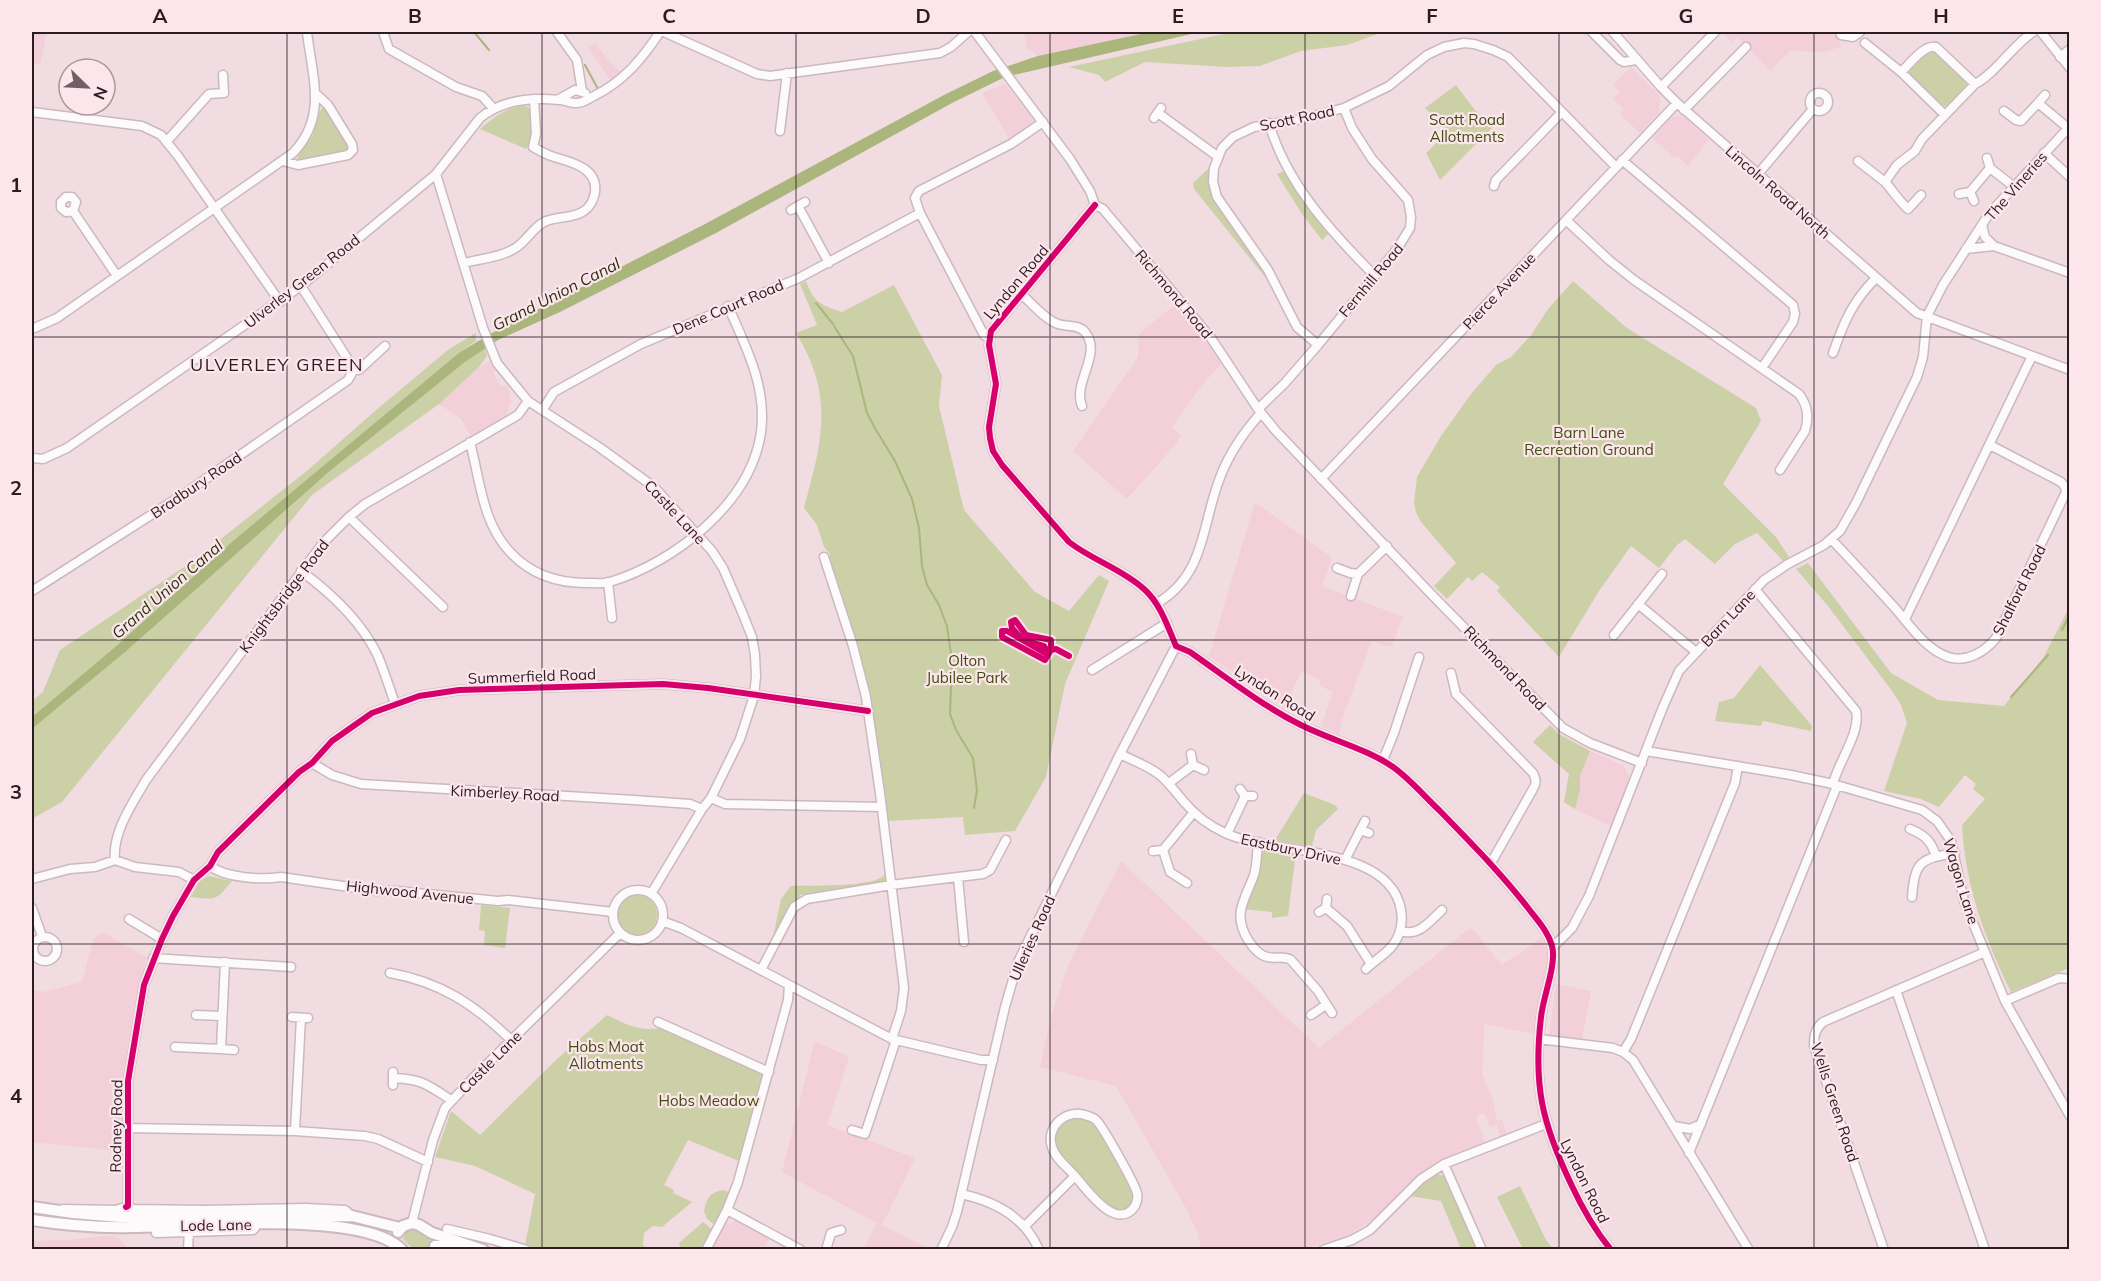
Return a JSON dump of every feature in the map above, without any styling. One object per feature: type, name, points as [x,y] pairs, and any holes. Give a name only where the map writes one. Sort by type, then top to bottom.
[{"type":"main road","name":"Lode Lane","points":[[32,1207],[189,1225],[352,1216],[400,1228]]},
{"type":"main road","name":"Lode Lane","points":[[32,1220],[71,1226],[294,1224],[349,1227],[385,1237],[400,1247]]},
{"type":"main road","points":[[400,1247],[397,1235],[400,1228],[412,1223],[474,1248]]},
{"type":"main road","points":[[432,1233],[434,1248],[474,1248]]},
{"type":"street","points":[[32,328],[57,318],[293,153],[307,136],[314,117],[315,93],[307,32]]},
{"type":"street","points":[[382,32],[389,50],[456,87],[482,96],[494,108]]},
{"type":"street","points":[[559,32],[577,60],[578,95]]},
{"type":"street","name":"Ulverley Green Road","points":[[32,458],[43,459],[67,447],[280,302],[436,174],[480,118],[494,108],[507,103],[534,99],[559,100],[604,91],[626,75],[641,59],[660,32]]},
{"type":"street","points":[[664,32],[757,74],[770,75],[940,53],[951,47],[968,32]]},
{"type":"street","name":"Richmond Road","points":[[975,32],[1043,122],[1090,191],[1095,205],[1103,209],[1211,338],[1259,411],[1291,448],[1563,728],[1590,743],[1642,763]]},
{"type":"street","name":"Lincoln Road North","points":[[1592,32],[1620,60],[1624,62],[1636,60]]},
{"type":"street","name":"Lincoln Road North","points":[[1613,32],[1660,87],[1684,110],[1917,313],[2070,370]]},
{"type":"street","points":[[1660,87],[1715,32]]},
{"type":"street","points":[[1848,32],[1841,34],[1853,37],[1860,32]]},
{"type":"street","points":[[1885,182],[1897,165],[1915,151],[1922,139],[1975,84],[1984,80],[2021,40],[2033,32]]},
{"type":"street","points":[[2041,32],[2070,68]]},
{"type":"street","name":"Scott Road","points":[[1217,156],[1233,137],[1254,127],[1302,119],[1344,108],[1389,86],[1427,55],[1444,47],[1464,43],[1483,46],[1508,57],[1561,113],[1619,164],[1793,305],[1795,314],[1793,322],[1762,368]]},
{"type":"street","points":[[1865,43],[1901,72],[1945,115]]},
{"type":"street","points":[[1901,72],[1931,46],[1936,47],[1975,84]]},
{"type":"street","points":[[1684,110],[1746,47]]},
{"type":"street","points":[[2060,57],[2070,49]]},
{"type":"street","points":[[780,131],[787,73]]},
{"type":"street","points":[[167,141],[209,94],[224,93],[223,75]]},
{"type":"street","points":[[283,161],[298,165],[348,154],[353,150],[352,144],[328,105],[315,93]]},
{"type":"street","points":[[2004,111],[2021,121],[2045,95]]},
{"type":"street","points":[[464,263],[512,250],[522,243],[537,226],[550,220],[579,214],[592,201],[596,187],[594,179],[586,170],[576,163],[552,157],[533,147],[536,134],[534,99]]},
{"type":"street","name":"Pierce Avenue","points":[[1321,479],[1677,103]]},
{"type":"street","points":[[2038,103],[2069,127]]},
{"type":"street","name":"Fernhill Road","points":[[1156,604],[1177,588],[1192,568],[1200,552],[1214,495],[1224,468],[1247,428],[1375,276],[1405,238],[1410,228],[1411,208],[1408,200],[1372,159],[1352,128],[1344,108]]},
{"type":"street","points":[[1758,174],[1813,109]]},
{"type":"street","points":[[32,112],[142,126],[161,135],[280,302]]},
{"type":"street","points":[[1158,113],[1217,156],[1213,182],[1217,197],[1268,270],[1297,327],[1318,345]]},
{"type":"street","points":[[1494,186],[1496,180],[1561,113]]},
{"type":"street","points":[[989,338],[984,335],[915,202],[919,191],[1011,144],[1043,122]]},
{"type":"street","points":[[1269,123],[1291,174],[1312,205],[1339,241],[1375,276]]},
{"type":"street","name":"The Vineries","points":[[1927,316],[1943,285],[1982,225],[2013,186],[2069,127]]},
{"type":"street","points":[[2044,153],[2070,177]]},
{"type":"street","points":[[1987,158],[1990,168],[2013,186]]},
{"type":"street","points":[[1858,161],[1885,182],[1894,192],[1897,200],[1908,209],[1921,195]]},
{"type":"street","points":[[1959,194],[1970,192],[1990,168]]},
{"type":"street","name":"Castle Lane","points":[[436,174],[492,354],[504,373],[528,401],[649,482],[712,551],[723,568],[753,637],[756,676],[754,696],[740,739],[711,798],[702,809],[651,894]]},
{"type":"street","points":[[1970,192],[1974,201]]},
{"type":"street","name":"Lyndon Road","points":[[1095,205],[995,324],[989,338],[988,345],[996,384],[989,427],[993,451],[1069,542],[1146,590],[1167,623],[1176,646],[1190,652],[1286,717],[1383,760],[1401,772],[1491,863],[1546,932],[1553,947],[1553,961],[1543,1003],[1539,1039],[1539,1086],[1546,1124],[1585,1214],[1611,1250]]},
{"type":"street","points":[[798,206],[829,263]]},
{"type":"street","points":[[73,211],[117,276]]},
{"type":"street","name":"Dene Court Road","points":[[543,409],[554,392],[641,344],[799,278],[920,213]]},
{"type":"street","points":[[1566,220],[1609,261],[1634,280],[1799,394],[1808,412],[1805,431],[1780,470]]},
{"type":"street","points":[[1982,225],[1986,237],[1994,246]]},
{"type":"street","points":[[1966,249],[1994,246],[2070,273]]},
{"type":"street","points":[[1833,353],[1832,344],[1850,309],[1860,294],[1876,278]]},
{"type":"street","points":[[301,286],[353,370]]},
{"type":"street","points":[[1021,294],[1050,319],[1058,324],[1080,328],[1087,337],[1090,353],[1080,391],[1083,406]]},
{"type":"street","points":[[470,442],[480,491],[488,516],[509,551],[524,565],[540,575],[571,583],[608,582],[677,550],[697,535],[740,486],[752,461],[761,432],[761,394],[758,377],[728,306]]},
{"type":"street","name":"Barn Lane","points":[[1553,947],[1572,928],[1584,905],[1679,671],[1755,589],[1773,573],[1832,540],[1850,514],[1917,376],[1923,357],[1927,316]]},
{"type":"street","name":"Bradbury Road","points":[[32,591],[187,492],[348,380],[353,370],[359,370],[386,346]]},
{"type":"street","points":[[1905,619],[2032,356]]},
{"type":"street","name":"Knightsbridge Road","points":[[115,860],[115,847],[120,832],[146,780],[323,543],[365,504],[518,415],[528,401]]},
{"type":"street","name":"Shalford Road","points":[[1832,540],[1936,651],[1950,657],[1964,658],[1973,656],[1990,646],[2001,629],[2065,497],[2067,487],[1990,445]]},
{"type":"street","points":[[349,517],[443,607]]},
{"type":"street","points":[[1351,596],[1358,574],[1387,546]]},
{"type":"street","points":[[824,557],[853,646],[868,711],[904,988],[894,1039],[865,1134],[852,1130]]},
{"type":"street","points":[[1337,568],[1358,574]]},
{"type":"street","points":[[301,571],[339,602],[365,635],[376,652],[393,698]]},
{"type":"street","points":[[1614,635],[1662,574]]},
{"type":"street","points":[[608,582],[612,618]]},
{"type":"street","points":[[1689,1153],[1835,785],[1836,771],[1857,725],[1856,711],[1755,589]]},
{"type":"street","points":[[1638,604],[1695,652]]},
{"type":"street","points":[[1092,670],[1167,623]]},
{"type":"street","name":"Ulleries Road","points":[[940,1250],[952,1227],[961,1194],[1010,984],[1018,962],[1176,646]]},
{"type":"street","points":[[1383,760],[1419,657]]},
{"type":"street","points":[[1450,673],[1456,694],[1536,777],[1535,786],[1491,863]]},
{"type":"street","name":"Summerfield Road","points":[[194,880],[210,866],[218,852],[299,772],[312,763],[332,741],[372,713],[419,696],[459,690],[632,684],[687,686],[868,711]]},
{"type":"street","name":"Wagon Lane","points":[[1646,751],[1835,785],[1922,810],[1941,825],[1948,834],[1955,853],[1964,901],[2005,1001],[2070,1116]]},
{"type":"street","name":"Eastbury Drive","points":[[1120,754],[1149,768],[1169,783],[1194,812],[1208,824],[1227,834],[1258,842],[1318,852],[1367,869],[1383,879],[1396,893],[1402,915],[1400,931]]},
{"type":"street","points":[[1191,754],[1193,765]]},
{"type":"street","name":"Kimberley Road","points":[[312,763],[332,775],[361,784],[690,804],[702,809]]},
{"type":"street","points":[[1193,765],[1204,770]]},
{"type":"street","points":[[1169,783],[1193,765]]},
{"type":"street","points":[[1623,1052],[1631,1039],[1736,783],[1738,766]]},
{"type":"street","points":[[1227,834],[1246,794]]},
{"type":"street","points":[[711,798],[725,804],[881,807]]},
{"type":"street","points":[[1153,851],[1163,850],[1194,812]]},
{"type":"street","points":[[1345,860],[1365,831],[1365,820]]},
{"type":"street","points":[[1910,829],[1919,832],[1930,841],[1936,856]]},
{"type":"street","points":[[761,970],[794,908],[807,899],[986,873],[1006,840]]},
{"type":"street","points":[[1258,842],[1254,872],[1240,908],[1241,925],[1249,941],[1259,952],[1271,957],[1287,957],[1318,991],[1329,1009],[1311,1015]]},
{"type":"street","points":[[1163,850],[1170,872],[1189,885]]},
{"type":"street","points":[[1912,897],[1916,869],[1936,856],[1955,853]]},
{"type":"street","points":[[32,879],[70,869],[103,865],[115,860],[135,867],[179,872],[194,880]]},
{"type":"street","name":"Highwood Avenue","points":[[210,866],[226,874],[281,877],[377,891],[508,900],[613,912]]},
{"type":"street","points":[[958,877],[964,942]]},
{"type":"street","name":"Rodney Road","points":[[128,1206],[128,1081],[144,986],[153,958],[194,880]]},
{"type":"street","points":[[642,891],[651,894],[662,908],[662,921],[658,930],[645,939],[635,940],[620,933],[615,924],[613,912],[616,904],[626,894],[642,891]]},
{"type":"street","points":[[1324,906],[1347,926],[1369,966],[1392,947],[1400,931],[1414,933],[1433,924],[1442,910]]},
{"type":"street","points":[[32,908],[42,936]]},
{"type":"street","points":[[129,919],[162,939]]},
{"type":"street","points":[[963,919],[973,921]]},
{"type":"street","points":[[662,921],[681,928],[894,1039],[981,1060],[993,1060]]},
{"type":"street","name":"Castle Lane","points":[[412,1223],[439,1121],[451,1100],[620,933]]},
{"type":"street","name":"Wells Green Road","points":[[1884,1250],[1814,1046],[1816,1028],[1824,1022],[1985,952]]},
{"type":"street","points":[[153,958],[291,967]]},
{"type":"street","points":[[221,1049],[225,963]]},
{"type":"street","points":[[390,973],[448,991],[467,1002],[511,1040]]},
{"type":"street","points":[[2005,1001],[2059,978],[2070,979]]},
{"type":"street","points":[[706,1250],[727,1210],[749,1144],[788,1000],[789,984]]},
{"type":"street","points":[[1896,990],[1985,1250]]},
{"type":"street","points":[[196,1015],[222,1016]]},
{"type":"street","points":[[295,1131],[300,1018]]},
{"type":"street","points":[[658,1022],[769,1072]]},
{"type":"street","points":[[1539,1039],[1613,1048],[1633,1060],[1749,1250]]},
{"type":"street","points":[[175,1047],[234,1050]]},
{"type":"street","points":[[393,1079],[414,1079],[451,1100]]},
{"type":"street","points":[[1085,1114],[1096,1120],[1131,1180],[1137,1192],[1135,1206],[1129,1212],[1112,1214],[1075,1176],[1055,1154],[1051,1135],[1057,1123],[1066,1115],[1085,1114]]},
{"type":"street","points":[[1323,1250],[1352,1240],[1370,1230],[1421,1179],[1444,1164],[1546,1124]]},
{"type":"street","points":[[1674,1126],[1690,1129],[1701,1124]]},
{"type":"street","points":[[127,1128],[295,1131],[364,1136],[378,1139],[428,1162]]},
{"type":"street","points":[[1444,1164],[1482,1250]]},
{"type":"street","points":[[1025,1226],[1075,1176]]},
{"type":"street","points":[[961,1194],[984,1199],[1000,1207],[1025,1226],[1039,1250]]},
{"type":"street","name":"Lode Lane","points":[[60,1211],[66,1208],[116,1210],[128,1206],[133,1209],[206,1210],[306,1208],[345,1210],[352,1216]]},
{"type":"street","points":[[727,1210],[801,1250]]},
{"type":"street","points":[[156,1233],[189,1225],[188,1250]]},
{"type":"street","points":[[447,1229],[527,1250]]},
{"type":"street","points":[[826,1250],[831,1233],[841,1230]]},
{"type":"shaded area","points":[[32,32],[47,32],[40,64],[32,63]]},
{"type":"shaded area","points":[[1024,32],[1150,32],[1038,56],[1027,48]]},
{"type":"shaded area","points":[[1150,32],[1200,32],[1005,77],[952,103],[716,233],[560,312],[498,340],[465,362],[330,471],[124,653],[32,729],[32,717],[115,647],[234,540],[460,352],[492,333],[705,224],[993,71],[1038,56]]},
{"type":"shaded area","points":[[1722,32],[1833,32],[1838,34],[1841,47],[1823,52],[1790,51],[1770,71],[1738,37],[1732,42]]},
{"type":"shaded area","points":[[595,43],[615,68],[622,72],[611,80],[588,48]]},
{"type":"shaded area","points":[[1631,67],[1660,96],[1659,112],[1640,133],[1620,114],[1624,109],[1613,99],[1620,92],[1613,85]]},
{"type":"shaded area","points":[[1005,84],[1033,119],[1032,123],[1010,140],[982,93]]},
{"type":"shaded area","points":[[1680,116],[1709,140],[1688,166],[1652,138],[1672,117]]},
{"type":"shaded area","points":[[1174,305],[1206,341],[1221,364],[1203,384],[1172,427],[1181,436],[1176,444],[1127,499],[1073,451],[1138,357],[1139,334]]},
{"type":"shaded area","points":[[489,361],[501,386],[508,386],[511,402],[506,415],[471,436],[461,419],[439,404],[478,368]]},
{"type":"shaded area","points":[[1255,502],[1332,558],[1322,586],[1403,617],[1391,647],[1372,641],[1343,716],[1339,734],[1321,726],[1333,692],[1320,686],[1319,679],[1301,671],[1285,708],[1209,656]]},
{"type":"shaded area","points":[[1550,725],[1574,744],[1624,766],[1630,779],[1611,826],[1564,802],[1569,774],[1533,742]]},
{"type":"shaded area","points":[[1121,861],[1319,1048],[1471,927],[1502,965],[1541,938],[1549,954],[1533,1034],[1485,1024],[1482,1074],[1493,1099],[1497,1121],[1502,1119],[1507,1135],[1500,1137],[1497,1124],[1490,1127],[1484,1113],[1476,1116],[1485,1143],[1446,1159],[1409,1182],[1381,1214],[1350,1234],[1297,1250],[1201,1249],[1197,1232],[1186,1208],[1116,1086],[1040,1067],[1051,1018],[1068,966]]},
{"type":"shaded area","points":[[103,932],[147,958],[135,1003],[127,1050],[121,1151],[32,1142],[32,990],[43,992],[82,982],[93,939]]},
{"type":"shaded area","points":[[1556,984],[1591,991],[1582,1039],[1549,1035]]},
{"type":"shaded area","points":[[815,1041],[849,1057],[827,1125],[915,1158],[882,1225],[929,1249],[864,1249],[877,1223],[782,1172]]},
{"type":"shaded area","points":[[736,1221],[769,1238],[764,1249],[711,1249],[726,1224]]},
{"type":"shaded area","points":[[114,1235],[126,1247],[142,1249],[32,1249],[32,1241]]},
{"type":"green space","points":[[1233,32],[1383,32],[1347,45],[1301,51],[1260,66],[1226,67],[1145,62],[1105,82],[1099,75],[1069,67]]},
{"type":"green space","points":[[1933,48],[1967,81],[1968,88],[1949,105],[1944,106],[1909,74],[1910,69],[1929,49]]},
{"type":"green space","name":"Scott Road Allotments","points":[[1456,85],[1474,109],[1493,127],[1440,180],[1426,153],[1449,131],[1425,108]]},
{"type":"green space","points":[[523,105],[531,109],[532,139],[526,149],[480,129],[500,114]]},
{"type":"green space","points":[[323,107],[326,108],[350,147],[346,152],[297,160],[313,135]]},
{"type":"green space","points":[[1210,167],[1211,186],[1270,283],[1194,189],[1193,183]]},
{"type":"green space","points":[[1286,170],[1308,208],[1328,234],[1322,240],[1302,214],[1277,174]]},
{"type":"green space","name":"Olton Jubilee Park","points":[[806,281],[815,299],[842,312],[894,285],[942,375],[939,406],[964,510],[1035,592],[1069,611],[1099,575],[1109,581],[1065,684],[1046,777],[1015,831],[965,835],[963,817],[888,821],[871,701],[849,618],[830,562],[830,554],[824,547],[817,525],[804,508],[816,461],[821,419],[816,378],[796,333],[817,325],[800,284]]},
{"type":"green space","name":"Barn Lane Recreation Ground","points":[[1573,281],[1627,328],[1756,408],[1761,421],[1723,484],[1776,537],[1789,557],[1783,561],[1757,533],[1735,544],[1715,564],[1685,539],[1677,545],[1659,568],[1631,546],[1599,591],[1559,657],[1497,591],[1500,587],[1482,572],[1472,581],[1468,577],[1447,599],[1434,586],[1456,563],[1421,522],[1414,503],[1417,477],[1441,436],[1471,394],[1496,365],[1511,357],[1531,335],[1548,309]]},
{"type":"green space","points":[[476,333],[476,341],[234,540],[115,647],[32,717],[32,701],[43,692],[60,650],[193,561],[308,470],[449,349]]},
{"type":"green space","points":[[485,348],[487,356],[478,368],[439,404],[312,495],[62,802],[32,819],[32,729],[124,653],[330,471]]},
{"type":"green space","points":[[1808,563],[1891,673],[1938,700],[2004,706],[2043,658],[2069,608],[2069,968],[2011,992],[1978,911],[1964,847],[1962,825],[1985,799],[1973,789],[1976,784],[1965,775],[1939,807],[1921,799],[1884,791],[1907,723],[1901,705],[1828,606],[1796,569]]},
{"type":"green space","points":[[1760,665],[1812,726],[1811,731],[1763,721],[1761,726],[1715,721],[1719,702],[1734,698]]},
{"type":"green space","points":[[1550,725],[1559,734],[1590,751],[1580,776],[1580,789],[1575,809],[1564,802],[1569,774],[1533,742]]},
{"type":"green space","points":[[1304,793],[1335,805],[1338,809],[1316,830],[1312,846],[1275,840]]},
{"type":"green space","points":[[1264,849],[1296,852],[1288,916],[1272,918],[1272,912],[1243,909],[1256,881]]},
{"type":"green space","points":[[885,874],[885,884],[800,895],[778,932],[774,933],[781,899],[791,886],[856,884],[869,882]]},
{"type":"green space","points":[[209,876],[232,881],[215,898],[191,897],[200,881]]},
{"type":"green space","points":[[637,895],[651,901],[657,915],[651,929],[637,935],[623,929],[617,915],[623,901]]},
{"type":"green space","points":[[481,905],[510,908],[505,948],[484,945],[485,931],[479,930]]},
{"type":"green space","points":[[607,1015],[639,1028],[661,1028],[763,1074],[739,1161],[688,1140],[664,1185],[674,1190],[673,1193],[692,1202],[662,1227],[653,1226],[644,1233],[643,1245],[647,1249],[540,1250],[525,1245],[535,1194],[475,1166],[435,1157],[451,1111],[480,1135],[556,1060]]},
{"type":"green space","points":[[1076,1116],[1095,1122],[1132,1187],[1134,1200],[1128,1208],[1119,1212],[1105,1206],[1057,1153],[1053,1138],[1060,1123]]},
{"type":"green space","points":[[1437,1174],[1445,1176],[1480,1249],[1461,1249],[1441,1201],[1410,1196]]},
{"type":"green space","points":[[1520,1186],[1546,1240],[1553,1249],[1523,1249],[1497,1197]]},
{"type":"green space","points":[[723,1190],[730,1192],[716,1226],[707,1219],[704,1211],[709,1197]]},
{"type":"green space","points":[[703,1222],[713,1230],[703,1249],[681,1249],[679,1243]]},
{"type":"green space","points":[[415,1228],[430,1240],[431,1244],[427,1249],[413,1249],[403,1239],[407,1229]]},
{"type":"waterway","points":[[474,32],[489,50]]},
{"type":"waterway","points":[[585,65],[598,89]]},
{"type":"waterway","points":[[816,303],[833,324]]},
{"type":"waterway","points":[[834,326],[853,356],[867,413],[895,461],[912,499],[919,528],[922,566],[927,585],[939,605],[947,626],[952,661],[950,714],[956,730],[973,758],[977,790],[974,808]]},
{"type":"waterway","points":[[2062,630],[2070,614]]},
{"type":"waterway","points":[[2011,697],[2048,655]]},
{"type":"cycle path","points":[[1095,205],[991,331],[989,345],[996,384],[989,427],[993,451],[1002,465],[1069,542],[1126,576],[1150,595],[1163,616],[1176,646],[1190,652],[1285,716],[1393,767],[1411,782],[1485,858],[1538,921],[1550,941],[1553,953],[1542,1009],[1539,1041],[1539,1084],[1542,1103],[1553,1142],[1571,1184],[1589,1218],[1611,1250]]},
{"type":"cycle path","points":[[1051,650],[1045,660],[1002,637],[1002,631],[1007,631],[1045,653],[1047,651],[1044,646],[1022,639],[1012,628],[1011,622],[1015,620],[1026,635],[1051,640],[1051,650],[1056,649],[1069,656]]},
{"type":"cycle path","points":[[126,1207],[128,1206],[128,1081],[144,985],[173,916],[194,880],[210,866],[218,852],[299,772],[312,763],[332,741],[372,713],[419,696],[459,690],[663,684],[708,688],[868,711]]},
{"type":"district","name":"ULVERLEY GREEN","points":[[277,364]]},
{"type":"water label","name":"Grand Union Canal","points":[[556,294]]},
{"type":"water label","name":"Grand Union Canal","points":[[167,589]]},
{"type":"park label","name":"Hobs Moat Allotments","points":[[606,1054]]},
{"type":"park label","name":"Hobs Meadow","points":[[709,1100]]}]
